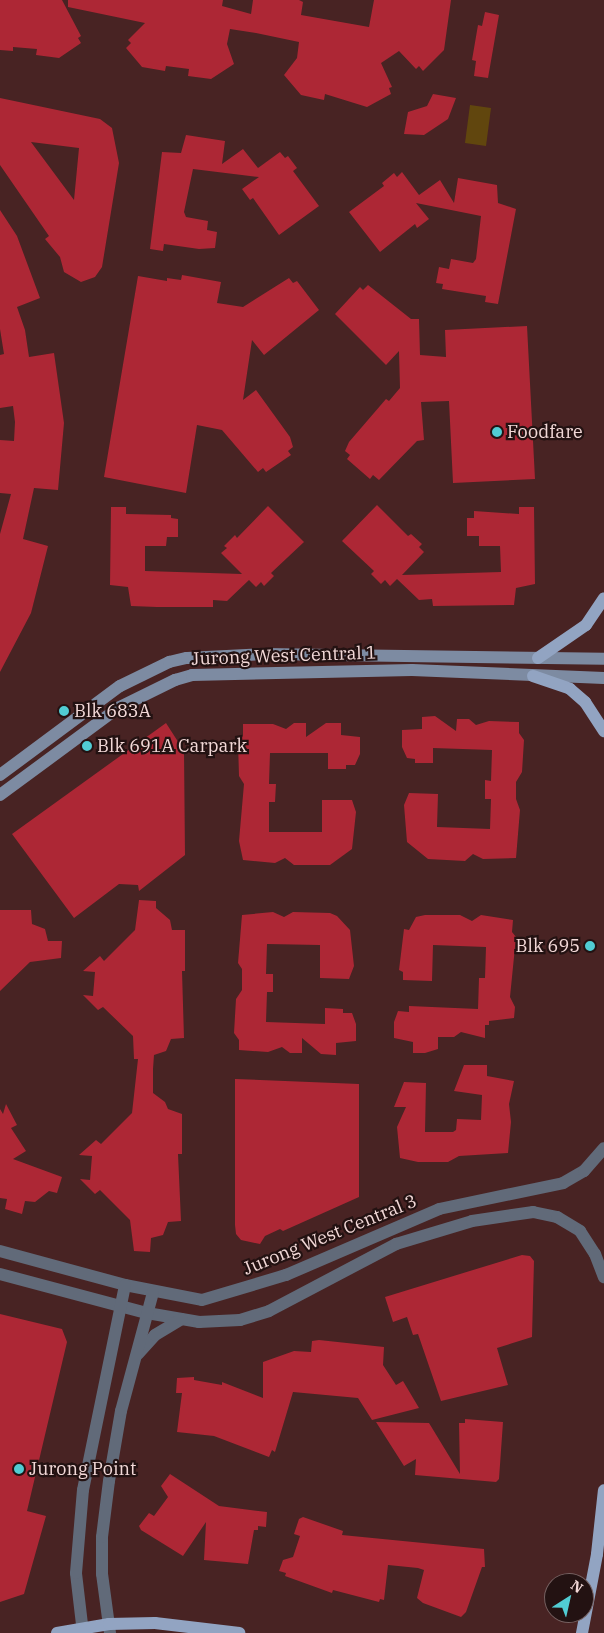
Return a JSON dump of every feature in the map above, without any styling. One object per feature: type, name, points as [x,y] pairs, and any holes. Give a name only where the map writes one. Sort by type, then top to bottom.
[{"type":"main road","points":[[538,658],[586,625],[604,598]]},
{"type":"main road","points":[[533,676],[570,690],[585,702],[604,731]]},
{"type":"main road","points":[[593,1573],[604,1490]]},
{"type":"main road","points":[[57,1633],[155,1623],[239,1633]]},
{"type":"main road","points":[[573,1633],[581,1623]]},
{"type":"street","name":"Jurong West Central 1","points":[[0,775],[120,686],[169,662],[187,658],[264,654],[604,659]]},
{"type":"street","name":"Jurong West Central 1","points":[[0,795],[118,708],[175,680],[192,675],[360,670],[604,678]]},
{"type":"street","name":"Jurong West Central 3","points":[[0,1252],[153,1292],[202,1300],[245,1290],[439,1209],[563,1183],[584,1171],[604,1148]]},
{"type":"street","name":"Jurong West Central 3","points":[[0,1274],[147,1313],[182,1319],[240,1320],[269,1312],[396,1244],[440,1229],[505,1214],[533,1212],[557,1217],[580,1232],[595,1254],[604,1277]]},
{"type":"street","points":[[83,1630],[76,1573],[83,1490],[125,1285]]},
{"type":"street","points":[[109,1628],[102,1574],[102,1537],[119,1420],[153,1292]]},
{"type":"street","points":[[135,1356],[155,1335],[182,1319]]},
{"type":"shaded area","points":[[470,105],[491,108],[486,146],[465,143]]},
{"type":"building","points":[[0,0],[62,0],[81,36],[78,38],[81,43],[59,58],[36,55],[37,49],[13,47],[13,51],[0,50]]},
{"type":"building","points":[[68,0],[223,0],[222,6],[251,14],[253,0],[299,0],[303,2],[301,15],[369,27],[374,0],[451,0],[444,50],[423,71],[419,66],[416,69],[399,51],[381,63],[392,87],[389,88],[391,94],[367,107],[325,94],[324,100],[301,95],[284,75],[297,58],[299,42],[230,29],[227,44],[234,64],[211,79],[188,76],[189,69],[166,66],[165,71],[142,67],[126,48],[131,43],[128,40],[145,23],[68,7]]},
{"type":"building","points":[[485,12],[499,15],[488,78],[474,76],[476,61],[472,60],[478,25],[482,26]]},
{"type":"building","points":[[433,94],[456,98],[448,119],[424,135],[404,134],[408,112],[427,106]]},
{"type":"building","points":[[0,98],[100,119],[112,128],[119,163],[102,267],[95,277],[81,282],[64,272],[60,257],[45,239],[49,236],[0,165]],"holes":[[[31,142],[79,148],[74,200]]]},
{"type":"building","points":[[186,135],[225,141],[222,164],[243,149],[258,168],[280,152],[285,158],[288,156],[297,168],[293,171],[319,206],[279,235],[253,198],[250,200],[242,189],[259,177],[193,169],[184,212],[186,217],[208,221],[207,230],[217,232],[215,248],[199,249],[164,244],[163,251],[150,249],[162,152],[181,153]]},
{"type":"building","points":[[402,172],[419,195],[440,180],[454,203],[458,178],[497,185],[498,203],[516,209],[498,304],[485,302],[486,296],[442,289],[443,284],[436,283],[439,267],[449,269],[451,259],[473,263],[476,259],[481,216],[416,203],[429,219],[417,228],[415,224],[380,252],[349,212],[384,186],[382,183],[394,173],[397,177]]},
{"type":"building","points":[[0,210],[17,236],[40,298],[17,307],[25,330],[29,357],[54,353],[64,423],[58,490],[34,488],[23,539],[48,546],[31,613],[0,672],[0,534],[11,494],[0,493],[0,440],[14,441],[15,422],[13,406],[0,408],[0,355],[4,354],[0,329]]},
{"type":"building","points":[[182,275],[221,282],[217,303],[243,307],[289,278],[293,283],[297,281],[319,310],[264,355],[252,340],[243,400],[256,390],[290,437],[293,447],[288,451],[291,455],[266,472],[263,468],[258,472],[222,430],[197,425],[186,493],[104,477],[138,276],[167,281],[167,278],[181,280]]},
{"type":"building","points":[[368,285],[411,319],[419,319],[420,355],[446,357],[445,330],[527,326],[535,479],[453,483],[449,401],[421,402],[424,440],[417,441],[379,480],[373,475],[370,479],[347,459],[350,455],[345,451],[349,442],[386,399],[389,401],[400,388],[399,351],[386,365],[335,314],[360,287],[363,290]]},
{"type":"building","points":[[377,505],[408,536],[411,534],[422,544],[419,547],[424,552],[402,575],[501,572],[500,546],[479,546],[479,536],[467,536],[467,518],[474,518],[474,511],[519,514],[519,507],[534,507],[535,584],[516,588],[514,605],[433,606],[432,599],[419,600],[397,579],[390,586],[385,580],[381,584],[371,574],[374,571],[342,541]]},
{"type":"building","points":[[268,506],[304,542],[271,573],[274,576],[264,586],[261,582],[256,587],[249,580],[227,601],[213,600],[213,607],[157,607],[131,606],[128,587],[110,585],[111,507],[126,507],[126,514],[171,515],[171,518],[178,519],[178,537],[167,537],[166,546],[145,546],[145,571],[242,574],[221,553],[227,548],[224,546],[235,535],[237,538]]},
{"type":"building","points":[[435,716],[456,731],[457,719],[469,719],[476,725],[489,721],[519,722],[519,733],[524,740],[522,772],[516,782],[516,799],[520,810],[516,858],[483,859],[473,854],[465,861],[428,859],[407,842],[404,805],[409,793],[438,794],[437,827],[490,829],[491,799],[485,799],[485,780],[491,781],[492,750],[433,748],[433,763],[415,763],[415,759],[407,758],[402,747],[402,730],[422,729],[422,717]]},
{"type":"building","points":[[166,723],[184,751],[185,855],[139,891],[138,885],[119,884],[74,918],[12,834]]},
{"type":"building","points":[[294,723],[306,723],[306,737],[326,723],[341,723],[341,735],[360,737],[360,754],[355,765],[346,765],[346,769],[328,769],[328,753],[270,753],[269,784],[276,784],[275,802],[269,802],[269,832],[322,832],[322,800],[352,800],[356,812],[352,849],[330,865],[294,865],[285,858],[275,863],[243,860],[239,841],[244,784],[239,776],[238,742],[243,736],[243,724],[273,724],[286,729]]},
{"type":"building","points":[[139,900],[156,901],[156,908],[170,920],[172,930],[185,930],[185,971],[182,971],[184,1038],[171,1039],[166,1051],[154,1055],[153,1069],[153,1093],[165,1102],[168,1109],[182,1114],[182,1154],[178,1154],[181,1221],[168,1222],[163,1235],[151,1238],[150,1252],[134,1251],[130,1220],[100,1190],[95,1194],[80,1179],[90,1180],[92,1156],[79,1155],[96,1140],[101,1144],[132,1113],[138,1059],[134,1059],[133,1036],[103,1007],[98,1010],[83,995],[93,996],[95,972],[83,971],[100,956],[104,961],[135,930]]},
{"type":"building","points":[[0,910],[31,910],[32,924],[45,929],[48,941],[62,941],[61,958],[30,962],[0,991]]},
{"type":"building","points":[[273,912],[284,917],[293,912],[330,913],[337,916],[350,930],[354,966],[349,979],[320,978],[320,945],[267,944],[266,974],[273,974],[273,992],[267,992],[266,1022],[325,1024],[325,1008],[343,1009],[343,1013],[352,1013],[356,1024],[356,1041],[336,1043],[336,1055],[321,1054],[302,1038],[302,1053],[290,1053],[282,1047],[268,1052],[239,1050],[239,1040],[234,1033],[236,999],[242,990],[242,969],[238,963],[242,915]]},
{"type":"building","points":[[425,915],[460,915],[472,921],[481,915],[513,920],[512,932],[516,937],[510,997],[515,1007],[514,1018],[489,1021],[489,1025],[485,1025],[485,1038],[461,1032],[454,1037],[438,1037],[438,1049],[425,1053],[413,1053],[413,1042],[394,1038],[394,1022],[398,1011],[409,1012],[409,1006],[478,1009],[479,978],[485,978],[486,947],[433,945],[432,981],[403,980],[403,972],[399,970],[404,929],[409,930],[416,917]]},
{"type":"building","points":[[464,1065],[487,1065],[487,1076],[514,1081],[509,1104],[511,1122],[508,1153],[459,1156],[448,1162],[418,1162],[400,1158],[397,1127],[406,1107],[394,1107],[404,1082],[426,1083],[425,1132],[453,1132],[456,1130],[457,1119],[481,1120],[482,1095],[454,1091]]},
{"type":"building","points":[[235,1079],[359,1084],[359,1197],[283,1231],[280,1229],[265,1236],[260,1244],[241,1240],[236,1234],[235,1225]]},
{"type":"building","points":[[6,1104],[17,1125],[11,1128],[26,1151],[13,1159],[62,1177],[57,1193],[49,1191],[35,1202],[25,1201],[22,1214],[5,1209],[7,1199],[0,1198],[0,1109],[3,1114]]},
{"type":"building","points":[[522,1255],[530,1256],[534,1261],[532,1337],[497,1348],[508,1385],[441,1401],[418,1334],[413,1335],[407,1317],[393,1322],[385,1297]]},
{"type":"building","name":"Jurong Point","points":[[0,1314],[62,1329],[67,1342],[27,1511],[46,1516],[24,1594],[0,1602]]},
{"type":"building","points":[[319,1340],[384,1347],[383,1365],[396,1385],[403,1381],[419,1408],[372,1420],[358,1398],[293,1392],[275,1452],[272,1450],[269,1457],[214,1436],[177,1432],[182,1393],[176,1393],[177,1378],[194,1377],[194,1380],[222,1385],[222,1382],[263,1398],[263,1362],[294,1351],[311,1352],[312,1341]]},
{"type":"building","points":[[465,1419],[503,1422],[499,1479],[496,1482],[415,1475],[416,1459],[404,1466],[376,1422],[429,1423],[460,1474],[459,1423],[465,1423]]},
{"type":"building","points":[[170,1474],[219,1506],[267,1512],[266,1527],[258,1526],[258,1530],[254,1530],[248,1564],[204,1560],[206,1522],[183,1556],[141,1530],[139,1526],[149,1513],[154,1516],[168,1497],[161,1486]]},
{"type":"building","points":[[303,1517],[343,1531],[342,1535],[484,1549],[485,1567],[482,1567],[466,1612],[461,1617],[423,1603],[417,1598],[424,1570],[418,1568],[388,1565],[384,1600],[380,1599],[379,1602],[333,1590],[332,1593],[285,1576],[286,1573],[279,1571],[283,1560],[293,1557],[300,1536],[294,1534],[299,1519]]},
{"type":"place","name":"Foodfare","points":[[497,432]]},
{"type":"place","name":"Blk 683A","points":[[64,711]]},
{"type":"place","name":"Blk 691A Carpark","points":[[87,746]]},
{"type":"place","name":"Blk 695","points":[[590,946]]},
{"type":"place","name":"Jurong Point","points":[[19,1469]]}]
